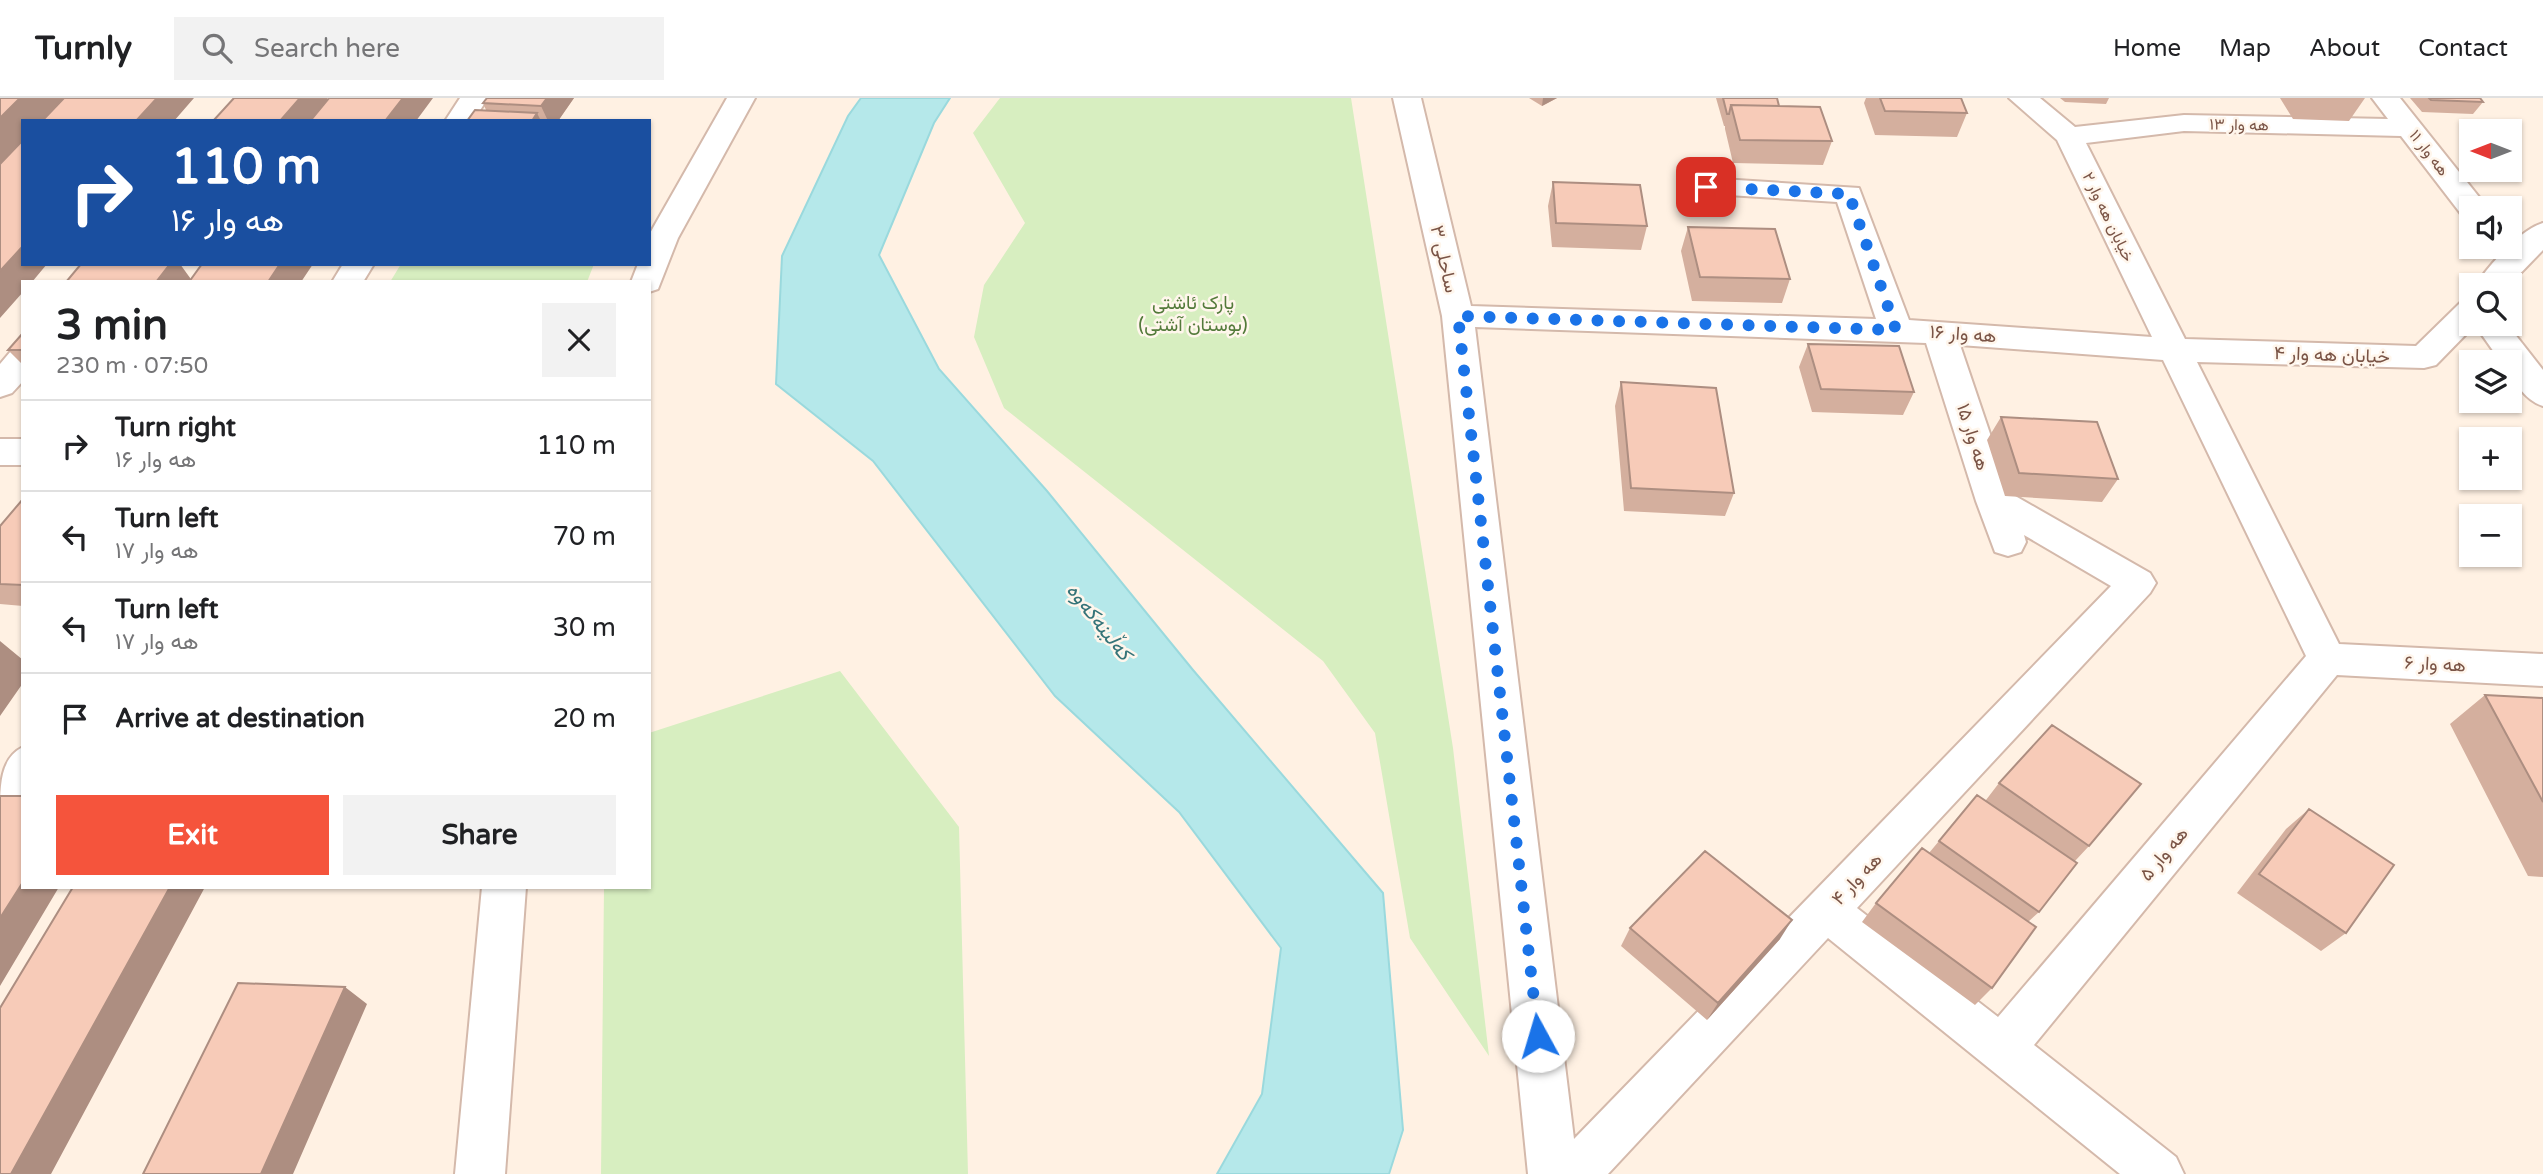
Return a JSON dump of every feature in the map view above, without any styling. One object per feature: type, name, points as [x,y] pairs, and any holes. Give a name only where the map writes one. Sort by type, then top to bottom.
[{"type":"street","points":[[459,119],[474,98]]},
{"type":"street","points":[[648,280],[663,239],[741,98]]},
{"type":"street","name":"ساحلی ۳","points":[[1407,98],[1458,316],[1553,1174]]},
{"type":"street","name":"خیابان هه وار ۲","points":[[2023,98],[2069,136],[2327,659]]},
{"type":"street","points":[[2171,98],[2184,123]]},
{"type":"street","name":"هه وار ۱۱","points":[[2386,98],[2463,196]]},
{"type":"street","name":"هه وار ۱۳","points":[[2069,136],[2184,123],[2409,128]]},
{"type":"street","points":[[1706,187],[1849,194],[1896,330]]},
{"type":"street","points":[[2522,246],[2543,233]]},
{"type":"street","name":"هه وار ۱۶","points":[[1458,316],[1939,332],[2174,350]]},
{"type":"street","name":"خیابان هه وار ۴","points":[[2174,350],[2424,358],[2459,322]]},
{"type":"street","name":"هه وار ۱۵","points":[[1939,332],[2008,542]]},
{"type":"street","points":[[2499,336],[2543,394]]},
{"type":"street","points":[[0,385],[21,361]]},
{"type":"street","points":[[0,452],[21,452]]},
{"type":"street","name":"هه وار ۴","points":[[1574,1174],[2137,583],[1994,501]]},
{"type":"street","name":"هه وار ۶","points":[[2327,659],[2543,670]]},
{"type":"street","name":"هه وار ۵","points":[[2001,1049],[2327,659]]},
{"type":"street","points":[[480,1174],[504,889]]},
{"type":"street","points":[[1827,911],[2159,1174]]},
{"type":"green space","name":"پارک ئاشتی (بوستان آشتی)","points":[[1000,98],[1351,98],[1453,748],[1489,1056],[1410,938],[1375,733],[1323,661],[1004,408],[974,337],[984,285],[1025,223],[973,133]]},
{"type":"green space","points":[[400,266],[593,266],[588,280],[391,280]]},
{"type":"green space","points":[[840,671],[959,827],[968,1174],[601,1174],[604,889],[651,889],[651,732]]},
{"type":"water","name":"کەڵینەکەوە","points":[[861,98],[950,98],[934,123],[879,255],[939,369],[1047,491],[1193,670],[1383,893],[1403,1130],[1389,1174],[1217,1174],[1262,1094],[1281,948],[1179,812],[1055,696],[873,461],[776,384],[782,256],[848,116]]},
{"type":"building","points":[[0,98],[20,98],[0,118]]},
{"type":"building","points":[[64,98],[157,98],[138,119],[44,119]]},
{"type":"building","points":[[234,98],[300,98],[282,119],[215,119]]},
{"type":"building","points":[[329,98],[403,98],[387,119],[312,119]]},
{"type":"building","points":[[487,98],[547,98],[541,106],[483,103]]},
{"type":"building","points":[[1723,98],[1777,98],[1779,106],[1731,105],[1727,114]]},
{"type":"building","points":[[1880,98],[1961,98],[1967,113],[1885,111]]},
{"type":"building","points":[[2429,98],[2480,98],[2483,102],[2431,100]]},
{"type":"building","points":[[1731,105],[1820,107],[1832,141],[1740,140]]},
{"type":"building","points":[[475,110],[537,113],[533,119],[468,119]]},
{"type":"building","points":[[21,142],[21,248],[0,271],[0,164]]},
{"type":"building","points":[[1553,182],[1640,185],[1647,226],[1556,223]]},
{"type":"building","points":[[1688,227],[1775,229],[1790,279],[1700,277]]},
{"type":"building","points":[[79,266],[168,266],[158,280],[68,280]]},
{"type":"building","points":[[201,266],[279,266],[269,280],[190,280]]},
{"type":"building","points":[[21,335],[21,350],[8,350]]},
{"type":"building","points":[[1808,344],[1899,346],[1914,392],[1821,389]]},
{"type":"building","points":[[1621,382],[1716,388],[1734,493],[1631,488]]},
{"type":"building","points":[[2001,417],[2097,422],[2118,479],[2019,473]]},
{"type":"building","points":[[21,501],[21,585],[0,584],[0,526]]},
{"type":"building","points":[[2485,695],[2543,698],[2543,802]]},
{"type":"building","points":[[2052,725],[2141,784],[2089,846],[1999,783]]},
{"type":"building","points":[[1977,795],[2077,863],[2039,912],[1939,841]]},
{"type":"building","points":[[0,796],[21,796],[21,885],[0,918]]},
{"type":"building","points":[[2309,809],[2394,865],[2346,933],[2259,874]]},
{"type":"building","points":[[1922,848],[2036,927],[1992,988],[1876,903]]},
{"type":"building","points":[[1705,851],[1792,920],[1718,1003],[1630,928]]},
{"type":"building","points":[[72,889],[169,889],[11,1174],[0,1174],[0,1008]]},
{"type":"building","points":[[238,983],[345,987],[261,1174],[143,1174]]},
{"type":"route","points":[[1538,1036],[1458,316],[1896,330],[1849,194],[1706,187]]}]
